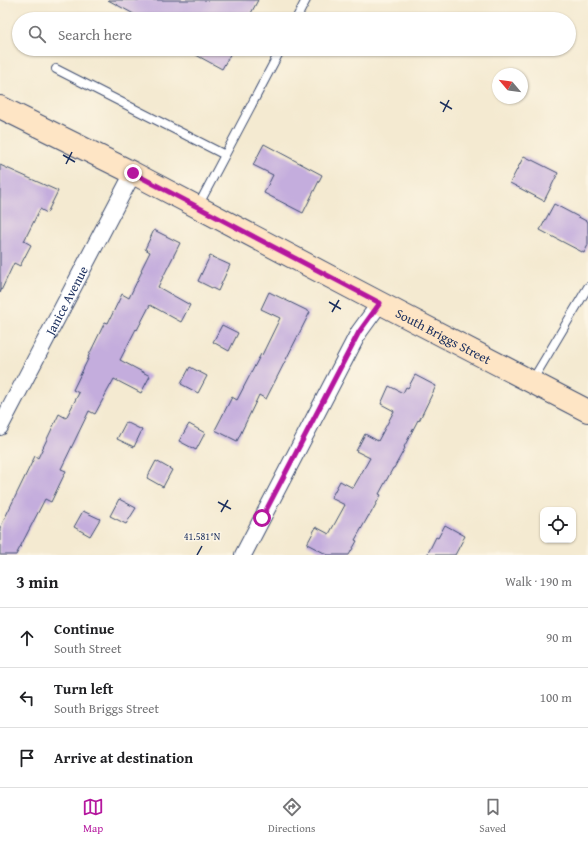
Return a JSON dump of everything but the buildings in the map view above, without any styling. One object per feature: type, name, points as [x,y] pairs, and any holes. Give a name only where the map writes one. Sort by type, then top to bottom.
[{"type":"street","name":"South Briggs Street","points":[[0,107],[133,173],[588,411]]},
{"type":"street","name":"Janice Avenue","points":[[0,427],[133,173]]},
{"type":"street","points":[[243,555],[359,332],[380,303]]},
{"type":"lane","points":[[300,12],[306,0]]},
{"type":"lane","points":[[197,207],[277,56]]},
{"type":"lane","points":[[56,69],[225,155]]},
{"type":"lane","points":[[532,382],[588,287]]},
{"type":"route","points":[[133,173],[380,303],[359,332],[262,518]]}]
